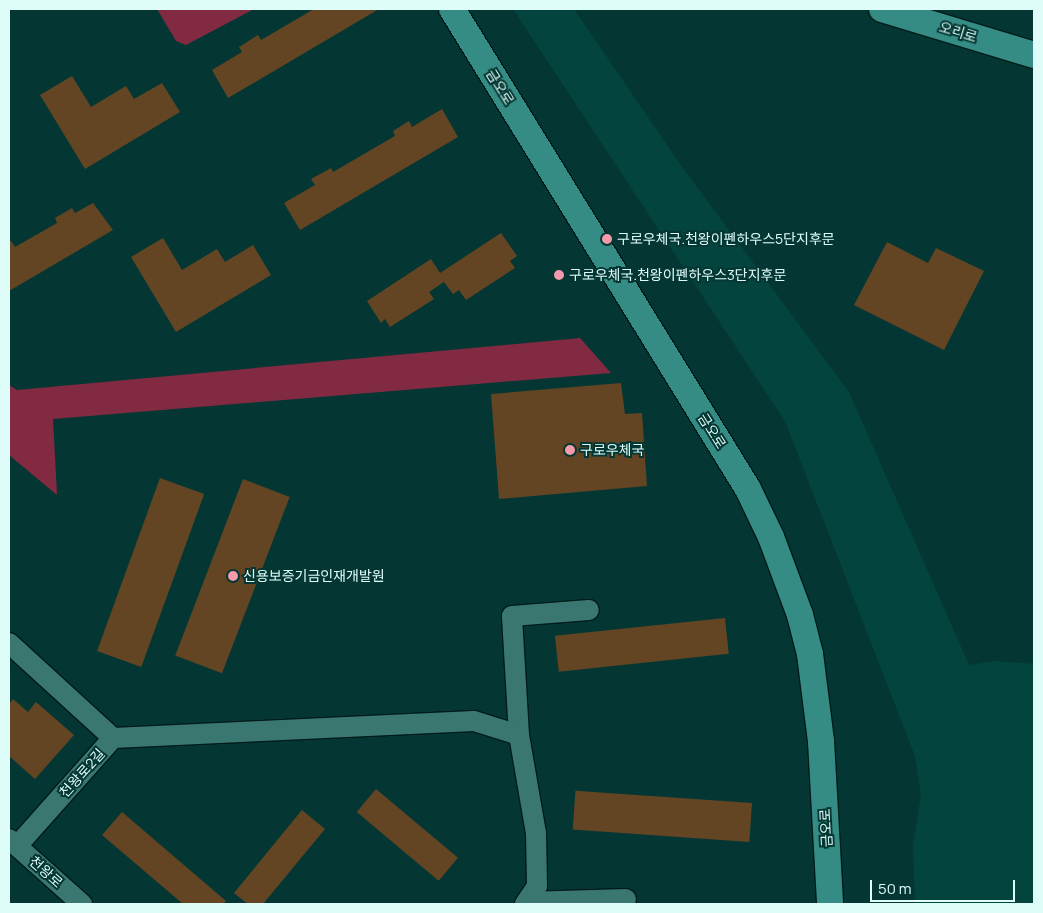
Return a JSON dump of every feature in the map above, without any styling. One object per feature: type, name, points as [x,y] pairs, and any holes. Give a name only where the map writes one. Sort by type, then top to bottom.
[{"type":"main road","name":"오리로","points":[[882,9],[1034,56]]},
{"type":"main road","name":"금오로","points":[[456,12],[748,489],[771,537],[800,615],[810,654],[821,741],[830,904]]},
{"type":"street","points":[[527,904],[537,886],[536,833],[519,735],[512,616],[589,610]]},
{"type":"street","name":"천왕로2길","points":[[9,643],[113,738],[13,842]]},
{"type":"street","points":[[113,738],[474,721],[519,735]]},
{"type":"street","name":"천왕로","points":[[13,842],[82,904]]},
{"type":"street","points":[[527,904],[626,899]]},
{"type":"shaded area","points":[[157,9],[254,9],[186,45],[176,41]]},
{"type":"shaded area","points":[[513,9],[574,9],[682,167],[849,392],[969,665],[995,661],[1034,664],[1034,904],[915,904],[913,845],[921,795],[915,756],[785,421]]},
{"type":"shaded area","points":[[580,338],[611,373],[53,419],[57,495],[9,455],[9,385],[17,390]]},
{"type":"building","points":[[314,9],[379,9],[228,98],[212,70],[242,52],[239,47],[258,35],[261,40]]},
{"type":"building","points":[[72,76],[91,107],[126,86],[134,99],[162,83],[180,112],[85,169],[40,95]]},
{"type":"building","points":[[442,109],[458,137],[300,230],[284,203],[315,185],[311,179],[331,168],[333,172],[395,136],[393,131],[409,121],[412,127]]},
{"type":"building","points":[[93,203],[113,230],[9,291],[9,242],[11,241],[15,247],[57,223],[55,218],[72,208],[75,213]]},
{"type":"building","points":[[501,233],[517,256],[510,261],[515,268],[466,300],[459,290],[453,294],[444,282],[429,292],[434,299],[390,327],[385,319],[381,323],[367,301],[431,259],[440,273]]},
{"type":"building","points":[[163,238],[182,270],[217,249],[225,262],[253,245],[271,275],[176,332],[131,257]]},
{"type":"building","points":[[887,242],[928,263],[936,248],[984,271],[944,350],[854,305]]},
{"type":"building","name":"구로우체국","points":[[621,383],[625,414],[642,413],[647,486],[499,499],[491,394]]},
{"type":"building","points":[[160,478],[204,494],[141,667],[97,651]]},
{"type":"building","name":"신용보증기금인재개발원","points":[[243,479],[290,497],[222,673],[175,655]]},
{"type":"building","points":[[725,618],[729,654],[559,672],[555,636]]},
{"type":"building","points":[[13,699],[28,712],[36,702],[74,735],[35,779],[9,756],[9,704]]},
{"type":"building","points":[[376,789],[458,858],[439,881],[357,812]]},
{"type":"building","points":[[575,791],[752,803],[749,842],[573,830]]},
{"type":"building","points":[[302,810],[325,829],[263,904],[248,904],[234,893]]},
{"type":"building","points":[[122,812],[226,901],[223,904],[183,904],[102,835]]},
{"type":"place","name":"구로우체국.천왕이펜하우스5단지후문","points":[[607,239]]},
{"type":"place","name":"구로우체국.천왕이펜하우스3단지후문","points":[[559,275]]},
{"type":"place","name":"구로우체국","points":[[570,450]]},
{"type":"place","name":"신용보증기금인재개발원","points":[[233,576]]}]
